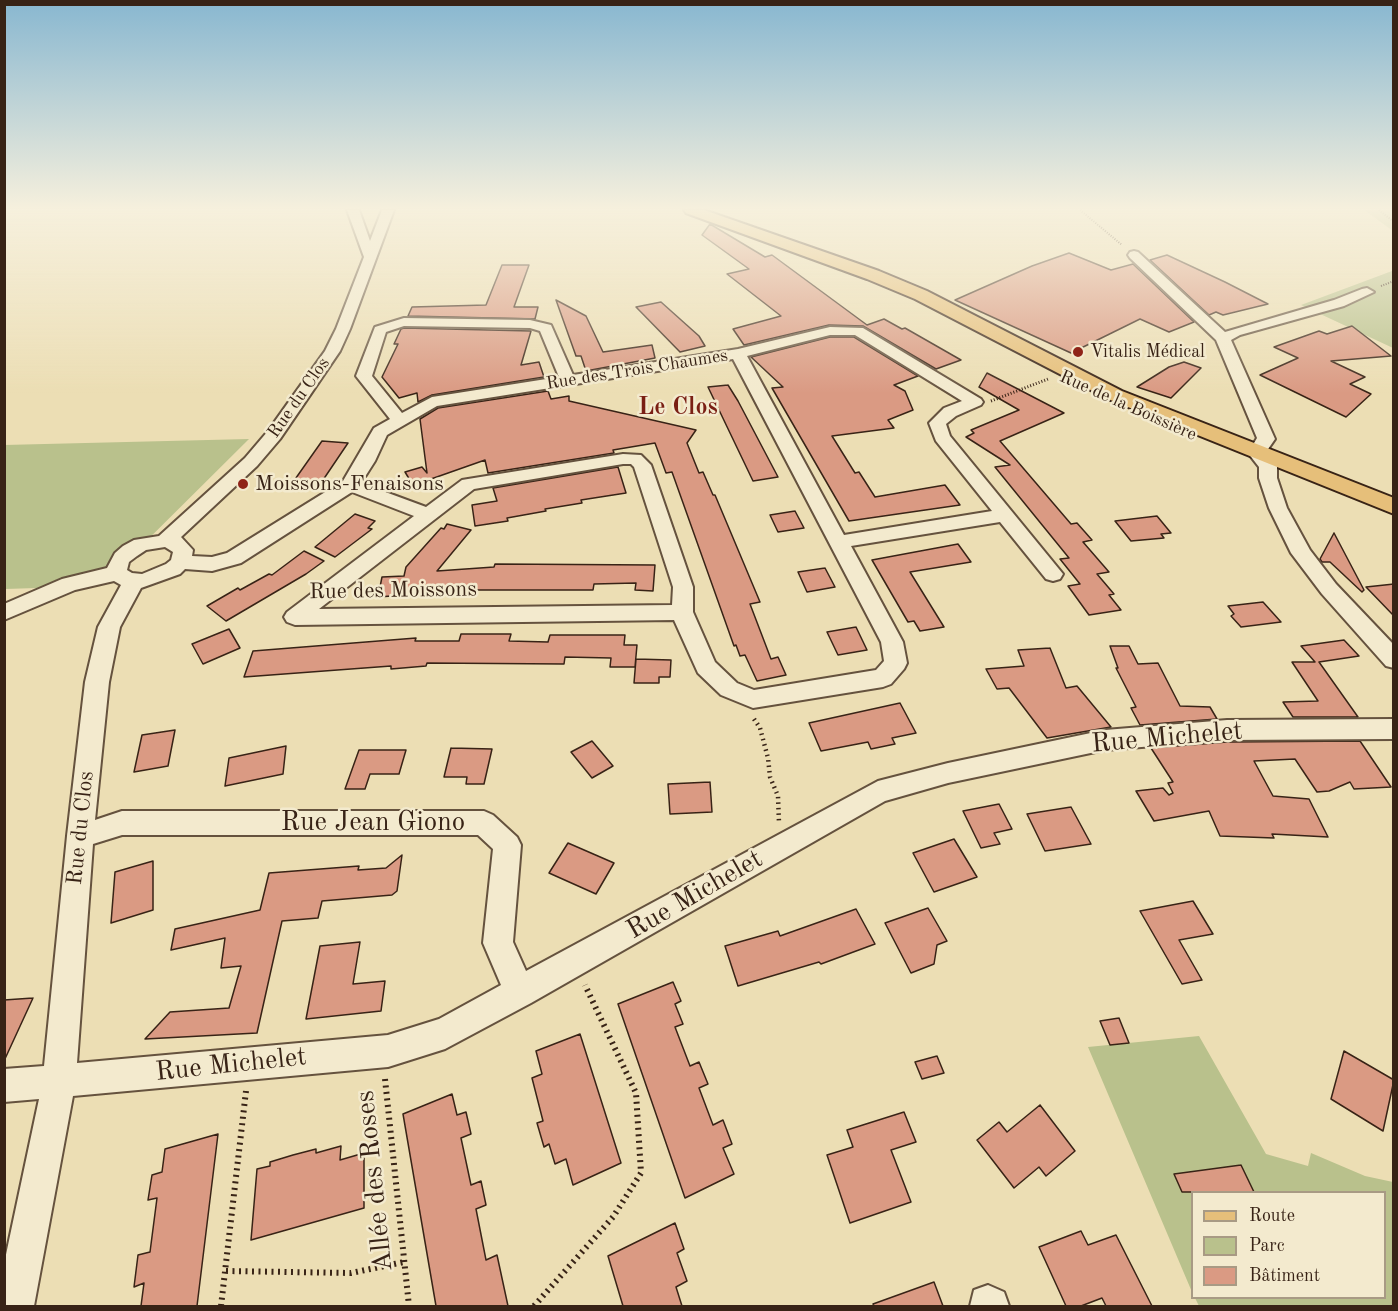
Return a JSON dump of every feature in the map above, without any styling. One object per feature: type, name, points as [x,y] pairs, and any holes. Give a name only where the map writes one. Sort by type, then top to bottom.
[{"type":"main road","name":"Rue de la Boissière","points":[[862,271],[1084,389],[1394,513]]},
{"type":"main road","name":"Rue de la Boissière","points":[[1263,460],[1394,507]]},
{"type":"street","name":"Rue du Clos","points":[[15,1306],[59,1082],[80,836],[97,682],[109,627],[126,577],[117,566],[130,551],[141,545],[165,541],[251,462],[274,435],[339,337],[365,271]]},
{"type":"street","points":[[1151,271],[1223,338],[1228,357],[1266,439],[1259,446],[1278,508],[1301,553],[1329,589],[1394,660]]},
{"type":"street","points":[[1223,338],[1235,332],[1330,308],[1367,292]]},
{"type":"street","points":[[399,420],[364,376],[380,330],[404,322],[530,324],[546,328],[568,381]]},
{"type":"street","name":"Rue des Trois Chaumes","points":[[180,562],[212,564],[234,558],[350,485],[366,462],[380,432],[432,402],[738,354],[830,331],[858,331],[975,402],[950,412],[937,423],[942,437],[1053,574]]},
{"type":"street","points":[[738,354],[892,642],[896,663],[884,678],[753,699]]},
{"type":"street","name":"Rue des Moissons","points":[[682,612],[295,616],[468,484],[635,459],[642,465],[683,587],[682,612],[706,667],[729,689],[753,699]]},
{"type":"street","points":[[350,485],[428,515]]},
{"type":"street","points":[[839,542],[1005,515]]},
{"type":"street","points":[[4,613],[69,584],[126,577],[144,581],[165,574],[180,562],[183,550],[174,542],[165,541]]},
{"type":"street","name":"Rue Michelet","points":[[4,1086],[388,1051],[445,1033],[878,792],[948,773],[1105,740],[1227,730],[1394,729]]},
{"type":"street","name":"Rue Jean Giono","points":[[80,836],[122,823],[484,824],[507,845],[498,943],[520,992]]},
{"type":"path","points":[[753,699],[749,711],[760,729],[768,758],[770,777],[778,796],[778,821],[790,841]]},
{"type":"path","points":[[534,1306],[613,1217],[641,1173],[636,1093],[575,962]]},
{"type":"path","name":"Allée des Roses","points":[[388,1051],[385,1077],[409,1306]]},
{"type":"path","points":[[221,1306],[249,1064]]},
{"type":"path","points":[[225,1271],[351,1273],[404,1262]]},
{"type":"green space","points":[[1393,271],[1393,348],[1301,305]]},
{"type":"green space","points":[[249,439],[101,586],[5,589],[4,445]]},
{"type":"green space","points":[[1199,1036],[1266,1154],[1308,1166],[1311,1153],[1365,1176],[1393,1182],[1393,1306],[1199,1306],[1196,1299],[1386,1299],[1386,1191],[1191,1191],[1191,1290],[1088,1047]]},
{"type":"building","points":[[500,271],[527,271],[514,307],[538,307],[535,319],[408,316],[412,307],[486,305]]},
{"type":"building","points":[[739,271],[794,271],[867,325],[884,319],[902,329],[905,328],[961,360],[936,369],[863,326],[829,325],[744,345],[733,329],[781,316],[727,274]]},
{"type":"building","points":[[1020,271],[1141,271],[1194,322],[1169,332],[1140,319],[1071,353],[955,300]]},
{"type":"building","points":[[1162,271],[1202,271],[1268,304],[1223,315],[1216,312],[1209,315]]},
{"type":"building","points":[[556,300],[586,316],[603,352],[652,345],[655,358],[586,371],[581,356],[576,356]]},
{"type":"building","points":[[661,302],[699,336],[705,346],[680,352],[636,307]]},
{"type":"building","points":[[1352,326],[1391,356],[1331,361],[1365,377],[1350,384],[1371,394],[1346,417],[1260,375],[1298,358],[1274,347],[1319,331],[1327,334]]},
{"type":"building","points":[[401,329],[531,331],[521,365],[539,362],[544,377],[432,395],[418,402],[417,393],[399,398],[382,377],[398,344],[394,344]]},
{"type":"building","points":[[830,337],[854,337],[918,376],[894,385],[905,391],[913,410],[888,420],[894,428],[832,436],[855,473],[859,472],[875,497],[945,485],[960,505],[849,521],[772,388],[783,387],[751,357]]},
{"type":"building","points":[[1184,362],[1201,368],[1171,398],[1137,387],[1169,367]]},
{"type":"building","points":[[987,373],[1064,413],[1000,441],[1071,524],[1077,523],[1092,540],[1083,542],[1109,572],[1097,574],[1114,594],[1109,595],[1121,610],[1089,615],[1068,586],[1080,584],[1060,559],[1069,558],[995,467],[1010,465],[966,437],[974,433],[971,430],[1019,410],[979,387]]},
{"type":"building","points":[[728,385],[778,477],[753,481],[708,387]]},
{"type":"building","points":[[548,391],[551,399],[569,396],[569,401],[696,430],[687,443],[699,473],[703,472],[715,495],[760,602],[750,604],[771,659],[778,657],[786,675],[757,681],[745,655],[740,656],[736,645],[734,646],[672,472],[666,473],[655,443],[613,450],[614,453],[488,473],[485,460],[431,479],[434,484],[416,490],[405,472],[422,467],[427,473],[420,419],[438,408]]},
{"type":"building","points":[[322,441],[348,443],[323,480],[307,491],[291,485]]},
{"type":"building","points":[[618,467],[626,493],[581,500],[582,503],[507,518],[508,521],[475,526],[472,505],[497,501],[493,488]]},
{"type":"building","points":[[795,511],[804,528],[778,532],[770,515]]},
{"type":"building","points":[[355,514],[375,521],[368,528],[372,529],[335,557],[315,547]]},
{"type":"building","points":[[1157,516],[1171,533],[1161,534],[1164,538],[1131,541],[1115,521]]},
{"type":"building","points":[[447,524],[471,530],[437,571],[494,567],[495,564],[655,565],[653,591],[635,590],[636,583],[594,584],[593,590],[473,590],[378,597],[382,577],[404,576],[406,567]]},
{"type":"building","points":[[1334,533],[1364,590],[1362,592],[1330,562],[1322,562],[1320,559]]},
{"type":"building","points":[[958,544],[971,562],[910,572],[944,627],[920,631],[914,621],[908,622],[872,560]]},
{"type":"building","points":[[304,551],[324,561],[226,621],[207,606],[238,588],[240,590],[269,574],[272,575]]},
{"type":"building","points":[[825,568],[835,587],[807,592],[798,572]]},
{"type":"building","points":[[1394,584],[1394,616],[1366,587]]},
{"type":"building","points":[[1263,602],[1281,622],[1241,627],[1231,616],[1234,614],[1228,606]]},
{"type":"building","points":[[856,627],[867,650],[838,655],[827,632]]},
{"type":"building","points":[[229,629],[240,648],[203,664],[192,644]]},
{"type":"building","points":[[461,634],[511,634],[509,641],[548,642],[550,635],[625,635],[624,645],[637,645],[635,667],[610,667],[611,658],[565,657],[564,664],[427,663],[426,666],[391,669],[391,666],[244,677],[253,651],[416,638],[415,641],[459,641]]},
{"type":"building","points":[[1344,640],[1359,656],[1319,662],[1358,717],[1293,717],[1283,702],[1318,701],[1292,662],[1315,662],[1301,646]]},
{"type":"building","points":[[1110,646],[1129,646],[1138,664],[1158,663],[1180,706],[1210,707],[1217,719],[1140,725],[1131,708],[1136,707],[1116,668],[1118,668]]},
{"type":"building","points":[[1050,648],[1066,688],[1077,686],[1111,727],[1047,738],[1009,688],[997,689],[986,669],[1024,666],[1018,650]]},
{"type":"building","points":[[636,659],[671,660],[670,677],[659,677],[659,683],[634,683]]},
{"type":"building","points":[[900,703],[916,733],[892,738],[895,744],[871,749],[868,742],[821,751],[809,723]]},
{"type":"building","points":[[175,730],[168,766],[134,772],[142,735]]},
{"type":"building","points":[[592,741],[613,766],[592,778],[571,752]]},
{"type":"building","points":[[1360,741],[1391,787],[1354,789],[1350,782],[1329,791],[1317,792],[1295,759],[1254,761],[1273,796],[1309,799],[1328,837],[1272,834],[1274,838],[1220,836],[1209,811],[1154,821],[1136,791],[1163,788],[1169,795],[1173,793],[1168,783],[1173,782],[1151,748],[1227,742]]},
{"type":"building","points":[[286,746],[283,774],[225,786],[229,758]]},
{"type":"building","points":[[451,748],[492,749],[484,784],[466,784],[467,777],[444,777]]},
{"type":"building","points":[[359,750],[406,750],[399,774],[370,774],[365,789],[345,789]]},
{"type":"building","points":[[710,782],[712,812],[670,814],[668,784]]},
{"type":"building","points":[[999,804],[1012,829],[994,833],[1000,844],[981,848],[963,811]]},
{"type":"building","points":[[1071,807],[1091,844],[1045,851],[1027,814]]},
{"type":"building","points":[[954,839],[977,877],[934,892],[913,853]]},
{"type":"building","points":[[568,843],[614,863],[596,894],[549,873]]},
{"type":"building","points":[[402,855],[397,891],[392,895],[322,901],[318,918],[282,921],[257,1033],[145,1039],[170,1012],[229,1008],[241,966],[221,968],[225,938],[171,950],[175,929],[260,910],[269,873],[359,866],[358,870],[386,868]]},
{"type":"building","points":[[153,861],[153,910],[111,923],[115,872]]},
{"type":"building","points":[[1193,901],[1213,934],[1179,940],[1202,980],[1182,984],[1140,911]]},
{"type":"building","points":[[928,908],[947,941],[937,945],[934,964],[911,973],[885,923]]},
{"type":"building","points":[[856,909],[875,944],[821,964],[819,962],[738,986],[725,946],[778,931],[780,936]]},
{"type":"building","points":[[360,942],[353,984],[385,981],[381,1011],[306,1019],[320,946]]},
{"type":"building","points":[[673,982],[681,1001],[675,1004],[683,1024],[675,1027],[690,1066],[699,1062],[708,1084],[699,1088],[713,1125],[723,1120],[732,1144],[723,1148],[734,1174],[685,1198],[618,1004]]},
{"type":"building","points":[[33,998],[4,1061],[4,1000]]},
{"type":"building","points":[[1119,1018],[1129,1043],[1110,1045],[1100,1021]]},
{"type":"building","points":[[580,1034],[621,1163],[573,1185],[566,1159],[555,1164],[549,1144],[544,1147],[537,1123],[543,1121],[532,1078],[542,1074],[536,1051]]},
{"type":"building","points":[[1344,1051],[1394,1080],[1383,1131],[1331,1099]]},
{"type":"building","points":[[937,1056],[944,1073],[922,1079],[915,1062]]},
{"type":"building","points":[[452,1094],[457,1115],[466,1112],[471,1134],[461,1138],[471,1185],[481,1181],[486,1205],[476,1209],[486,1260],[497,1255],[508,1306],[436,1306],[403,1114]]},
{"type":"building","points":[[1040,1105],[1075,1151],[1046,1176],[1039,1167],[1014,1188],[977,1140],[999,1122],[1007,1132]]},
{"type":"building","points":[[904,1112],[916,1142],[891,1150],[911,1202],[850,1223],[827,1155],[853,1147],[847,1130]]},
{"type":"building","points":[[218,1134],[197,1306],[141,1306],[144,1283],[134,1287],[138,1255],[150,1252],[157,1198],[148,1200],[152,1175],[162,1172],[165,1149]]},
{"type":"building","points":[[341,1146],[340,1160],[364,1153],[364,1208],[251,1240],[257,1169],[270,1166],[270,1162],[293,1155],[316,1149],[316,1153]]},
{"type":"building","points":[[1241,1165],[1254,1191],[1182,1192],[1174,1174]]},
{"type":"building","points":[[675,1223],[684,1249],[677,1253],[687,1281],[676,1287],[682,1306],[623,1306],[608,1256]]},
{"type":"building","points":[[1081,1231],[1088,1245],[1116,1235],[1152,1306],[1106,1306],[1102,1298],[1081,1306],[1066,1306],[1039,1247]]},
{"type":"building","points":[[934,1282],[943,1306],[874,1306],[873,1304]]},
{"type":"place","name":"Vitalis Médical","points":[[1078,352]]},
{"type":"place","name":"Moissons-Fenaisons","points":[[243,484]]},
{"type":"district","name":"Le Clos","points":[[678,408]]}]
